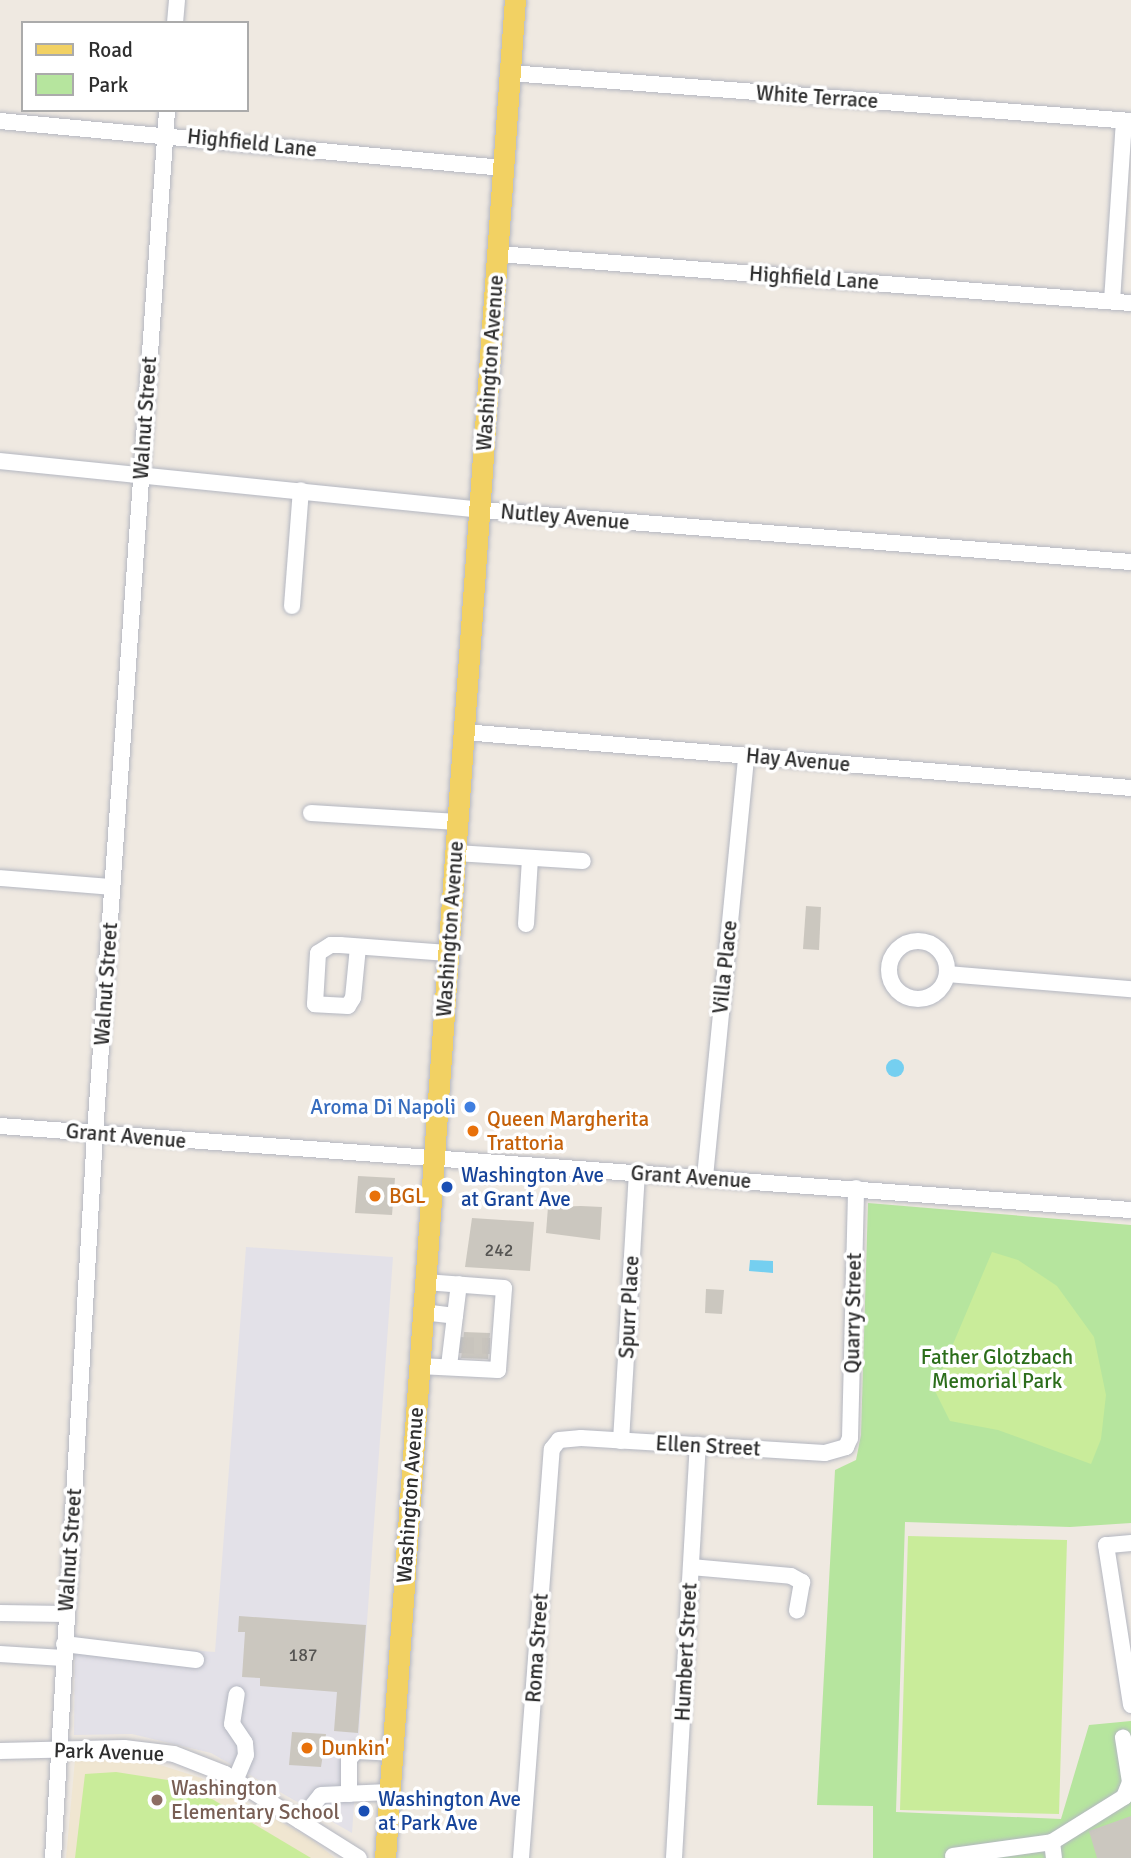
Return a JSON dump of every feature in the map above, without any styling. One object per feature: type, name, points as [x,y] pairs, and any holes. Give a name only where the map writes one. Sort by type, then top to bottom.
[{"type":"main road","name":"Washington Avenue","points":[[385,1858],[515,0]]},
{"type":"street","points":[[175,21],[177,0]]},
{"type":"street","name":"White Terrace","points":[[510,73],[1128,121]]},
{"type":"street","name":"Walnut Street","points":[[53,1858],[57,1748],[95,1133],[167,112]]},
{"type":"street","name":"Highfield Lane","points":[[0,121],[165,134],[503,168]]},
{"type":"street","points":[[1112,301],[1128,121]]},
{"type":"street","name":"Highfield Lane","points":[[498,254],[1131,303]]},
{"type":"street","name":"Nutley Avenue","points":[[0,461],[141,473],[480,510],[1131,562]]},
{"type":"street","points":[[292,606],[301,490]]},
{"type":"street","name":"Hay Avenue","points":[[464,732],[1131,788]]},
{"type":"street","name":"Villa Place","points":[[705,1177],[746,756]]},
{"type":"street","points":[[312,813],[458,822]]},
{"type":"street","points":[[456,853],[583,861]]},
{"type":"street","points":[[527,924],[530,858]]},
{"type":"street","points":[[0,878],[112,887]]},
{"type":"street","points":[[358,947],[449,953]]},
{"type":"street","points":[[947,974],[1131,989]]},
{"type":"street","name":"Grant Avenue","points":[[0,1126],[433,1161],[705,1177],[1131,1210]]},
{"type":"street","name":"Spurr Place","points":[[621,1441],[637,1173]]},
{"type":"street","name":"Quarry Street","points":[[850,1438],[856,1188]]},
{"type":"street","points":[[419,1366],[498,1370],[495,1347],[504,1288],[425,1282]]},
{"type":"street","points":[[449,1366],[455,1345],[459,1284]]},
{"type":"street","points":[[423,1312],[455,1316]]},
{"type":"street","points":[[421,1342],[455,1345]]},
{"type":"street","name":"Ellen Street","points":[[559,1440],[825,1453],[846,1447],[850,1438]]},
{"type":"street","name":"Roma Street","points":[[521,1858],[552,1449],[559,1440]]},
{"type":"street","name":"Humbert Street","points":[[674,1858],[698,1446]]},
{"type":"street","points":[[1131,1543],[1106,1545],[1131,1705]]},
{"type":"street","points":[[691,1567],[791,1576],[802,1582],[797,1611]]},
{"type":"street","points":[[0,1613],[66,1614]]},
{"type":"street","points":[[0,1654],[64,1651],[197,1660]]},
{"type":"street","points":[[235,1781],[246,1755],[245,1743],[232,1724],[237,1694]]},
{"type":"street","points":[[953,1856],[1053,1850],[1124,1797],[1130,1782],[1123,1738]]},
{"type":"street","name":"Park Avenue","points":[[0,1751],[124,1748],[174,1754],[235,1781],[359,1858]]},
{"type":"street","points":[[349,1794],[349,1759],[356,1751],[392,1753]]},
{"type":"street","points":[[300,1821],[321,1794],[389,1793]]},
{"type":"shaded area","points":[[246,1247],[393,1257],[352,1833],[211,1753],[132,1734],[74,1735],[75,1642],[215,1652]]},
{"type":"shaded area","name":"Washington Elementary School","points":[[116,1759],[154,1763],[201,1778],[310,1838],[335,1858],[66,1858],[75,1760]]},
{"type":"green space","name":"Father Glotzbach Memorial Park","points":[[868,1203],[1131,1225],[1131,1523],[1070,1527],[905,1522],[896,1812],[1061,1819],[1089,1725],[1131,1721],[1131,1858],[873,1858],[873,1806],[817,1805],[835,1470],[856,1460],[861,1435]]},
{"type":"green space","points":[[992,1252],[1018,1260],[1057,1286],[1094,1337],[1106,1395],[1101,1439],[1091,1464],[998,1430],[950,1421],[934,1389]]},
{"type":"green space","points":[[908,1536],[1067,1540],[1059,1814],[900,1810]]},
{"type":"green space","name":"Washington Elementary School","points":[[116,1772],[174,1781],[202,1793],[311,1858],[75,1858],[85,1774]]},
{"type":"water","points":[[895,1059],[901,1062],[904,1068],[901,1074],[895,1077],[889,1074],[886,1068],[889,1062]]},
{"type":"water","points":[[750,1260],[773,1261],[773,1273],[749,1271]]},
{"type":"building","points":[[806,906],[821,907],[819,950],[803,949]]},
{"type":"building","name":"BGL","points":[[358,1176],[395,1178],[392,1215],[355,1213]]},
{"type":"building","points":[[548,1207],[602,1207],[600,1240],[546,1233]]},
{"type":"building","points":[[472,1218],[534,1222],[530,1271],[465,1267]]},
{"type":"building","points":[[706,1289],[724,1290],[722,1314],[705,1313]]},
{"type":"building","points":[[464,1332],[490,1333],[488,1359],[461,1358]]},
{"type":"building","points":[[239,1616],[366,1625],[358,1733],[334,1731],[337,1692],[260,1686],[260,1678],[242,1677],[245,1632],[238,1632]]},
{"type":"building","name":"Dunkin'","points":[[292,1732],[326,1734],[321,1767],[289,1765]]},
{"type":"building","points":[[1131,1816],[1131,1858],[1097,1858],[1089,1831]]},
{"type":"tunnel","points":[[458,1345],[490,1346]]},
{"type":"place","name":"Aroma Di Napoli","points":[[470,1107]]},
{"type":"place","name":"Queen Margherita Trattoria","points":[[473,1131]]},
{"type":"place","name":"Washington Ave at Grant Ave","points":[[447,1187]]},
{"type":"place","name":"BGL","points":[[375,1196]]},
{"type":"place","name":"Dunkin'","points":[[307,1748]]},
{"type":"place","name":"Washington Elementary School","points":[[157,1800]]},
{"type":"place","name":"Washington Ave at Park Ave","points":[[364,1811]]}]
